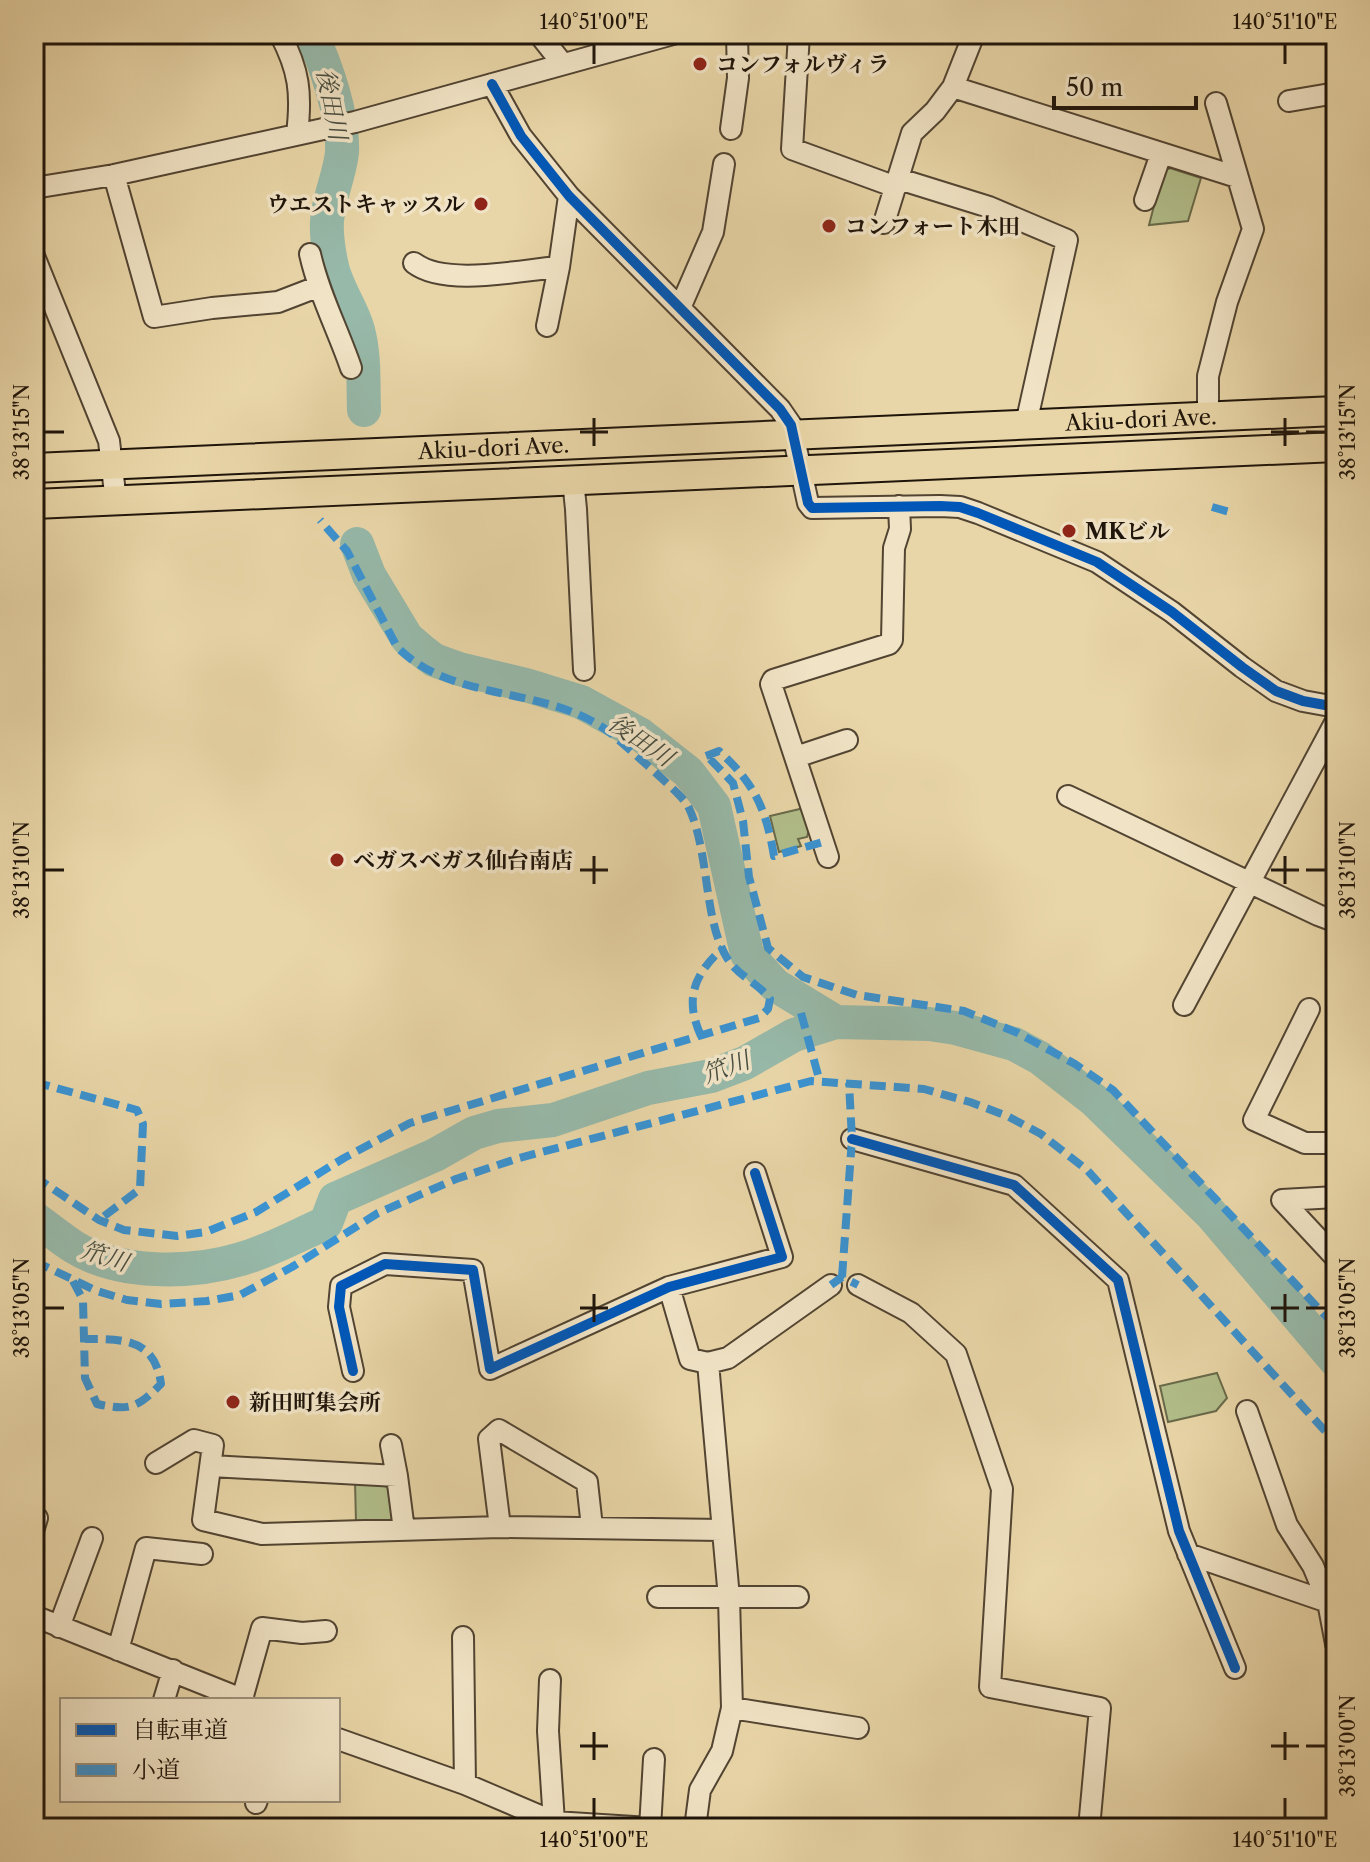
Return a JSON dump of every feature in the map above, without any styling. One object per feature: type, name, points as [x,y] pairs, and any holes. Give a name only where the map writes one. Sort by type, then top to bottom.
[{"type":"highway","name":"Akiu-dori Ave.","points":[[34,468],[1336,411]]},
{"type":"highway","name":"Akiu-dori Ave.","points":[[34,504],[1336,447]]},
{"type":"street","points":[[280,34],[293,60],[301,100],[297,134]]},
{"type":"street","points":[[539,34],[562,63]]},
{"type":"street","points":[[34,188],[114,175],[324,130],[673,34]]},
{"type":"street","points":[[731,129],[738,78],[737,34]]},
{"type":"street","points":[[799,34],[792,149],[897,183],[989,207],[1067,240],[1026,424]]},
{"type":"street","points":[[884,223],[912,133],[935,111],[953,87],[974,34]]},
{"type":"street","points":[[492,84],[521,136],[569,196],[780,409],[794,434],[808,503],[812,508],[960,507],[1097,562],[1172,612],[1276,691],[1303,701],[1336,707]]},
{"type":"street","points":[[953,87],[1237,177]]},
{"type":"street","points":[[1289,101],[1336,93]]},
{"type":"street","points":[[1208,416],[1208,376],[1227,302],[1253,229],[1216,103]]},
{"type":"street","points":[[1145,200],[1161,154]]},
{"type":"street","points":[[680,308],[713,232],[724,164]]},
{"type":"street","points":[[114,175],[154,317],[278,302],[317,287]]},
{"type":"street","points":[[547,326],[569,196]]},
{"type":"street","points":[[310,254],[317,287],[341,335],[351,368]]},
{"type":"street","points":[[34,256],[109,441],[116,502]]},
{"type":"street","points":[[414,263],[422,270],[449,276],[559,267]]},
{"type":"street","points":[[573,480],[584,670]]},
{"type":"street","points":[[828,857],[771,684],[773,680],[889,644],[892,640],[894,548],[900,529],[899,506]]},
{"type":"street","points":[[1184,1005],[1336,721]]},
{"type":"street","points":[[796,757],[847,740]]},
{"type":"street","points":[[1068,796],[1318,915],[1334,921],[1336,917]]},
{"type":"street","points":[[1309,1009],[1254,1120],[1305,1143],[1336,1143]]},
{"type":"street","points":[[852,1139],[1014,1185],[1118,1280],[1179,1531],[1235,1668]]},
{"type":"street","points":[[353,1371],[339,1307],[341,1286],[385,1264],[473,1270],[490,1369],[669,1287],[782,1257],[755,1173]]},
{"type":"street","points":[[1336,1197],[1282,1200],[1336,1258]]},
{"type":"street","points":[[669,1287],[690,1359],[708,1363],[728,1358],[831,1285]]},
{"type":"street","points":[[858,1285],[911,1313],[956,1354],[1002,1489],[990,1687],[1100,1708],[1089,1828]]},
{"type":"street","points":[[695,1828],[700,1790],[722,1751],[732,1708],[729,1598],[708,1363]]},
{"type":"street","points":[[1247,1411],[1287,1525],[1313,1566],[1328,1602],[1336,1644]]},
{"type":"street","points":[[500,1527],[489,1439],[499,1430],[587,1482],[592,1527]]},
{"type":"street","points":[[156,1463],[194,1440],[213,1445],[203,1520],[262,1534],[500,1527],[722,1530]]},
{"type":"street","points":[[391,1445],[404,1530]]},
{"type":"street","points":[[211,1466],[397,1476]]},
{"type":"street","points":[[59,1627],[92,1538]]},
{"type":"street","points":[[118,1650],[146,1548],[202,1554]]},
{"type":"street","points":[[1188,1554],[1328,1602]]},
{"type":"street","points":[[658,1597],[798,1597]]},
{"type":"street","points":[[34,1616],[238,1698]]},
{"type":"street","points":[[244,1698],[262,1628],[302,1633],[326,1631]]},
{"type":"street","points":[[463,1637],[465,1784]]},
{"type":"street","points":[[165,1698],[173,1670]]},
{"type":"street","points":[[550,1680],[548,1731],[554,1822]]},
{"type":"street","points":[[732,1708],[858,1728]]},
{"type":"street","points":[[340,1740],[465,1784],[554,1822],[585,1827],[650,1828],[654,1759]]},
{"type":"green space","points":[[1170,168],[1201,178],[1188,221],[1149,225],[1163,171]]},
{"type":"green space","points":[[804,808],[810,826],[807,837],[798,839],[801,846],[779,852],[770,816]]},
{"type":"green space","points":[[1217,1373],[1227,1398],[1216,1411],[1168,1422],[1160,1386]]},
{"type":"green space","points":[[355,1481],[380,1483],[391,1490],[395,1513],[390,1521],[356,1523]]},
{"type":"waterway","name":"後田川","points":[[311,34],[328,76],[340,123],[342,152],[328,213],[327,238],[333,271],[360,340],[364,410]]},
{"type":"waterway","name":"後田川","points":[[357,544],[369,575],[407,638],[434,660],[581,702],[641,735],[688,772],[714,806],[747,954],[775,985],[836,1022]]},
{"type":"waterway","name":"笊川","points":[[34,1218],[74,1247],[112,1263],[156,1269],[221,1264],[263,1252],[326,1223],[335,1199],[435,1155],[474,1133],[498,1126],[553,1120],[648,1088],[711,1076],[745,1063],[794,1035],[836,1022],[929,1024],[1014,1044],[1040,1058],[1094,1100],[1211,1214],[1336,1361]]},
{"type":"marked path","points":[[1212,507],[1233,513]]},
{"type":"marked path","points":[[34,1176],[99,1220],[124,1230],[177,1236],[206,1232],[256,1212],[344,1158],[410,1123],[759,1018],[768,1009],[770,999],[732,964],[719,942],[700,843],[684,800],[613,735],[588,719],[561,708],[474,687],[420,665],[397,647],[347,551],[320,520]]},
{"type":"marked path","points":[[706,756],[719,751],[750,786],[763,811],[774,856],[823,842]]},
{"type":"marked path","points":[[710,759],[733,783],[743,821],[749,877],[768,948],[803,977],[857,995],[964,1011],[1018,1033],[1075,1064],[1113,1090],[1336,1327]]},
{"type":"marked path","points":[[701,1036],[693,1010],[695,988],[705,968],[723,948]]},
{"type":"marked path","points":[[801,1013],[820,1082]]},
{"type":"marked path","points":[[34,1261],[97,1291],[127,1300],[161,1304],[240,1295],[292,1267],[378,1213],[456,1179],[519,1158],[811,1081],[924,1089],[1007,1116],[1041,1134],[1087,1170],[1336,1443]]},
{"type":"marked path","points":[[34,1082],[137,1110],[143,1124],[140,1189],[99,1220]]},
{"type":"marked path","points":[[842,1277],[852,1139],[849,1083]]},
{"type":"marked path","points":[[831,1285],[842,1277],[858,1285]]},
{"type":"marked path","points":[[73,1281],[83,1300],[85,1378],[97,1404],[132,1406],[161,1384],[152,1358],[135,1344],[85,1339]]},
{"type":"cycle path","points":[[492,84],[521,136],[569,196],[780,409],[791,425],[808,503],[812,508],[940,506],[960,507],[978,513],[1097,562],[1172,612],[1276,691],[1303,701],[1336,707]]},
{"type":"cycle path","points":[[852,1139],[1014,1185],[1118,1280],[1179,1531],[1235,1668]]},
{"type":"cycle path","points":[[353,1371],[339,1307],[341,1286],[385,1264],[473,1270],[490,1369],[669,1287],[782,1257],[755,1173]]},
{"type":"place","name":"コンフォルヴィラ","points":[[700,64]]},
{"type":"place","name":"ウエストキャッスル","points":[[481,204]]},
{"type":"place","name":"コンフォート木田","points":[[829,226]]},
{"type":"place","name":"MKビル","points":[[1069,531]]},
{"type":"place","name":"ベガスベガス仙台南店","points":[[337,860]]},
{"type":"place","name":"新田町集会所","points":[[233,1402]]}]
